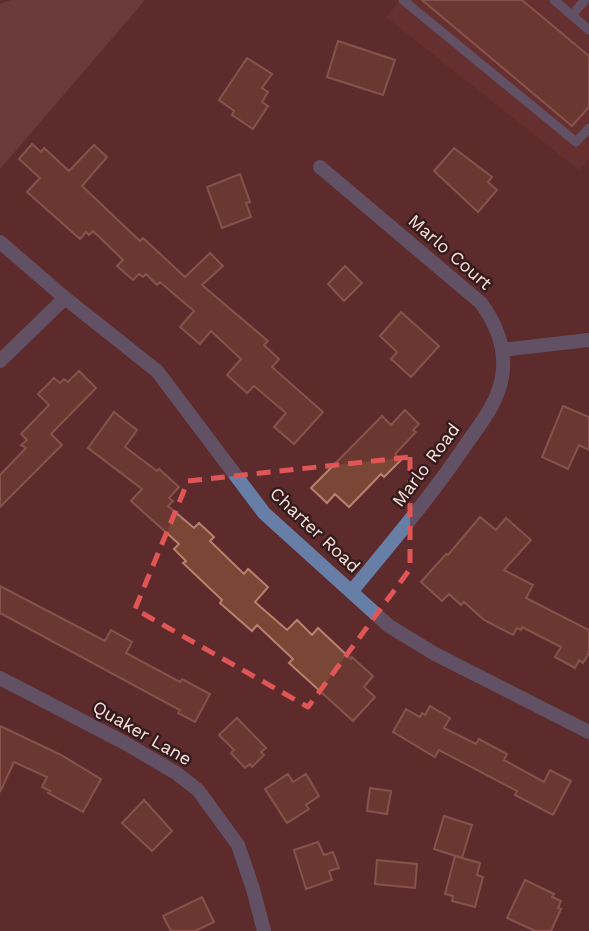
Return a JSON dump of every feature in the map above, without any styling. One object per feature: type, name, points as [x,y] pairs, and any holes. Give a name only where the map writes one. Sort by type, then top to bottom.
[{"type":"street","name":"Marlo Court","points":[[320,167],[481,303],[495,324],[502,350]]},
{"type":"street","name":"Charter Road","points":[[0,242],[157,371],[264,513],[389,626],[435,654],[589,732]]},
{"type":"street","points":[[0,361],[65,298]]},
{"type":"street","points":[[502,350],[589,340]]},
{"type":"street","name":"Marlo Road","points":[[352,591],[445,476],[493,406],[502,378],[502,350]]},
{"type":"street","name":"Quaker Lane","points":[[0,678],[125,743],[176,773],[198,790],[237,845],[264,931]]},
{"type":"lane","points":[[403,0],[576,142],[589,128]]},
{"type":"lane","points":[[554,0],[589,30]]},
{"type":"lane","points":[[572,15],[585,0]]},
{"type":"highlighted area","points":[[410,457],[410,569],[308,707],[135,609],[188,481]]},
{"type":"shaded area","points":[[11,0],[145,0],[0,169],[0,4]]},
{"type":"shaded area","points":[[401,0],[589,0],[589,159],[579,170],[386,17]]},
{"type":"building","points":[[422,0],[522,0],[589,56],[589,107],[572,126]]},
{"type":"building","points":[[338,41],[395,60],[383,95],[327,77]]},
{"type":"building","points":[[247,58],[272,74],[262,88],[268,92],[262,102],[268,106],[253,129],[232,115],[234,111],[219,100]]},
{"type":"building","points":[[32,144],[41,152],[44,148],[69,171],[94,145],[107,157],[82,186],[140,241],[143,238],[185,277],[210,253],[223,266],[202,285],[268,341],[264,345],[279,359],[272,367],[323,412],[294,444],[274,427],[286,413],[254,386],[247,393],[227,375],[241,359],[211,331],[200,344],[180,327],[194,311],[160,282],[157,285],[146,274],[143,277],[139,274],[133,280],[117,266],[123,260],[93,231],[89,235],[86,232],[80,239],[27,192],[40,178],[19,159]]},
{"type":"building","points":[[454,148],[492,177],[488,182],[497,190],[478,212],[434,171]]},
{"type":"building","points":[[240,174],[250,202],[246,203],[251,217],[222,228],[207,187]]},
{"type":"building","points":[[345,266],[362,283],[344,301],[328,284]]},
{"type":"building","points":[[401,312],[439,346],[411,377],[391,359],[397,352],[380,336]]},
{"type":"building","points":[[79,371],[96,388],[51,434],[62,445],[0,507],[0,475],[26,448],[21,445],[27,440],[21,434],[49,405],[38,394],[54,378],[60,383],[64,379],[68,382]]},
{"type":"building","points":[[563,406],[589,417],[589,450],[579,445],[568,469],[542,457]]},
{"type":"building","points":[[405,410],[419,424],[413,430],[416,432],[395,454],[401,460],[384,477],[381,474],[349,507],[335,494],[327,503],[311,488],[382,416],[391,425]]},
{"type":"building","points":[[114,412],[137,430],[125,447],[157,471],[159,469],[179,487],[169,498],[173,501],[168,506],[194,528],[199,523],[214,537],[210,541],[244,574],[248,569],[268,587],[255,602],[287,630],[297,620],[312,635],[318,628],[373,676],[364,687],[375,697],[353,721],[289,663],[293,659],[257,625],[252,631],[220,603],[222,600],[183,563],[186,561],[174,549],[179,544],[131,501],[142,489],[88,448]]},
{"type":"building","points":[[480,517],[496,530],[506,518],[531,540],[504,570],[533,585],[526,598],[589,630],[589,653],[583,663],[579,660],[575,668],[555,657],[561,647],[522,627],[521,630],[517,628],[513,635],[484,620],[464,602],[461,605],[449,594],[442,601],[421,582]]},
{"type":"building","points":[[0,586],[105,641],[111,630],[132,642],[126,653],[180,682],[182,679],[210,694],[195,722],[178,713],[180,710],[0,613]]},
{"type":"building","points":[[430,706],[450,718],[444,728],[476,744],[479,739],[507,754],[504,760],[544,782],[550,770],[571,781],[553,815],[515,795],[517,791],[439,750],[435,757],[393,732],[406,709],[420,717],[422,713],[425,715]]},
{"type":"building","points":[[237,718],[266,748],[261,752],[264,755],[252,767],[250,764],[245,768],[231,753],[234,750],[219,735]]},
{"type":"building","points":[[0,726],[61,755],[101,779],[83,812],[48,793],[50,791],[42,787],[47,777],[14,762],[0,792]]},
{"type":"building","points":[[288,774],[293,782],[306,774],[319,796],[306,805],[309,809],[287,823],[265,789]]},
{"type":"building","points":[[370,788],[391,791],[387,814],[367,811]]},
{"type":"building","points":[[144,800],[172,831],[152,851],[122,823]]},
{"type":"building","points":[[444,816],[472,825],[462,858],[434,849]]},
{"type":"building","points":[[318,842],[324,855],[333,852],[339,868],[329,871],[332,880],[306,889],[294,850]]},
{"type":"building","points":[[455,856],[480,863],[477,875],[483,877],[475,907],[452,901],[453,896],[445,894]]},
{"type":"building","points":[[377,860],[417,864],[415,888],[375,884]]},
{"type":"building","points":[[525,880],[554,894],[552,897],[561,901],[558,908],[561,909],[551,931],[535,931],[507,918]]},
{"type":"building","points":[[202,897],[214,922],[195,931],[171,931],[163,916]]}]
